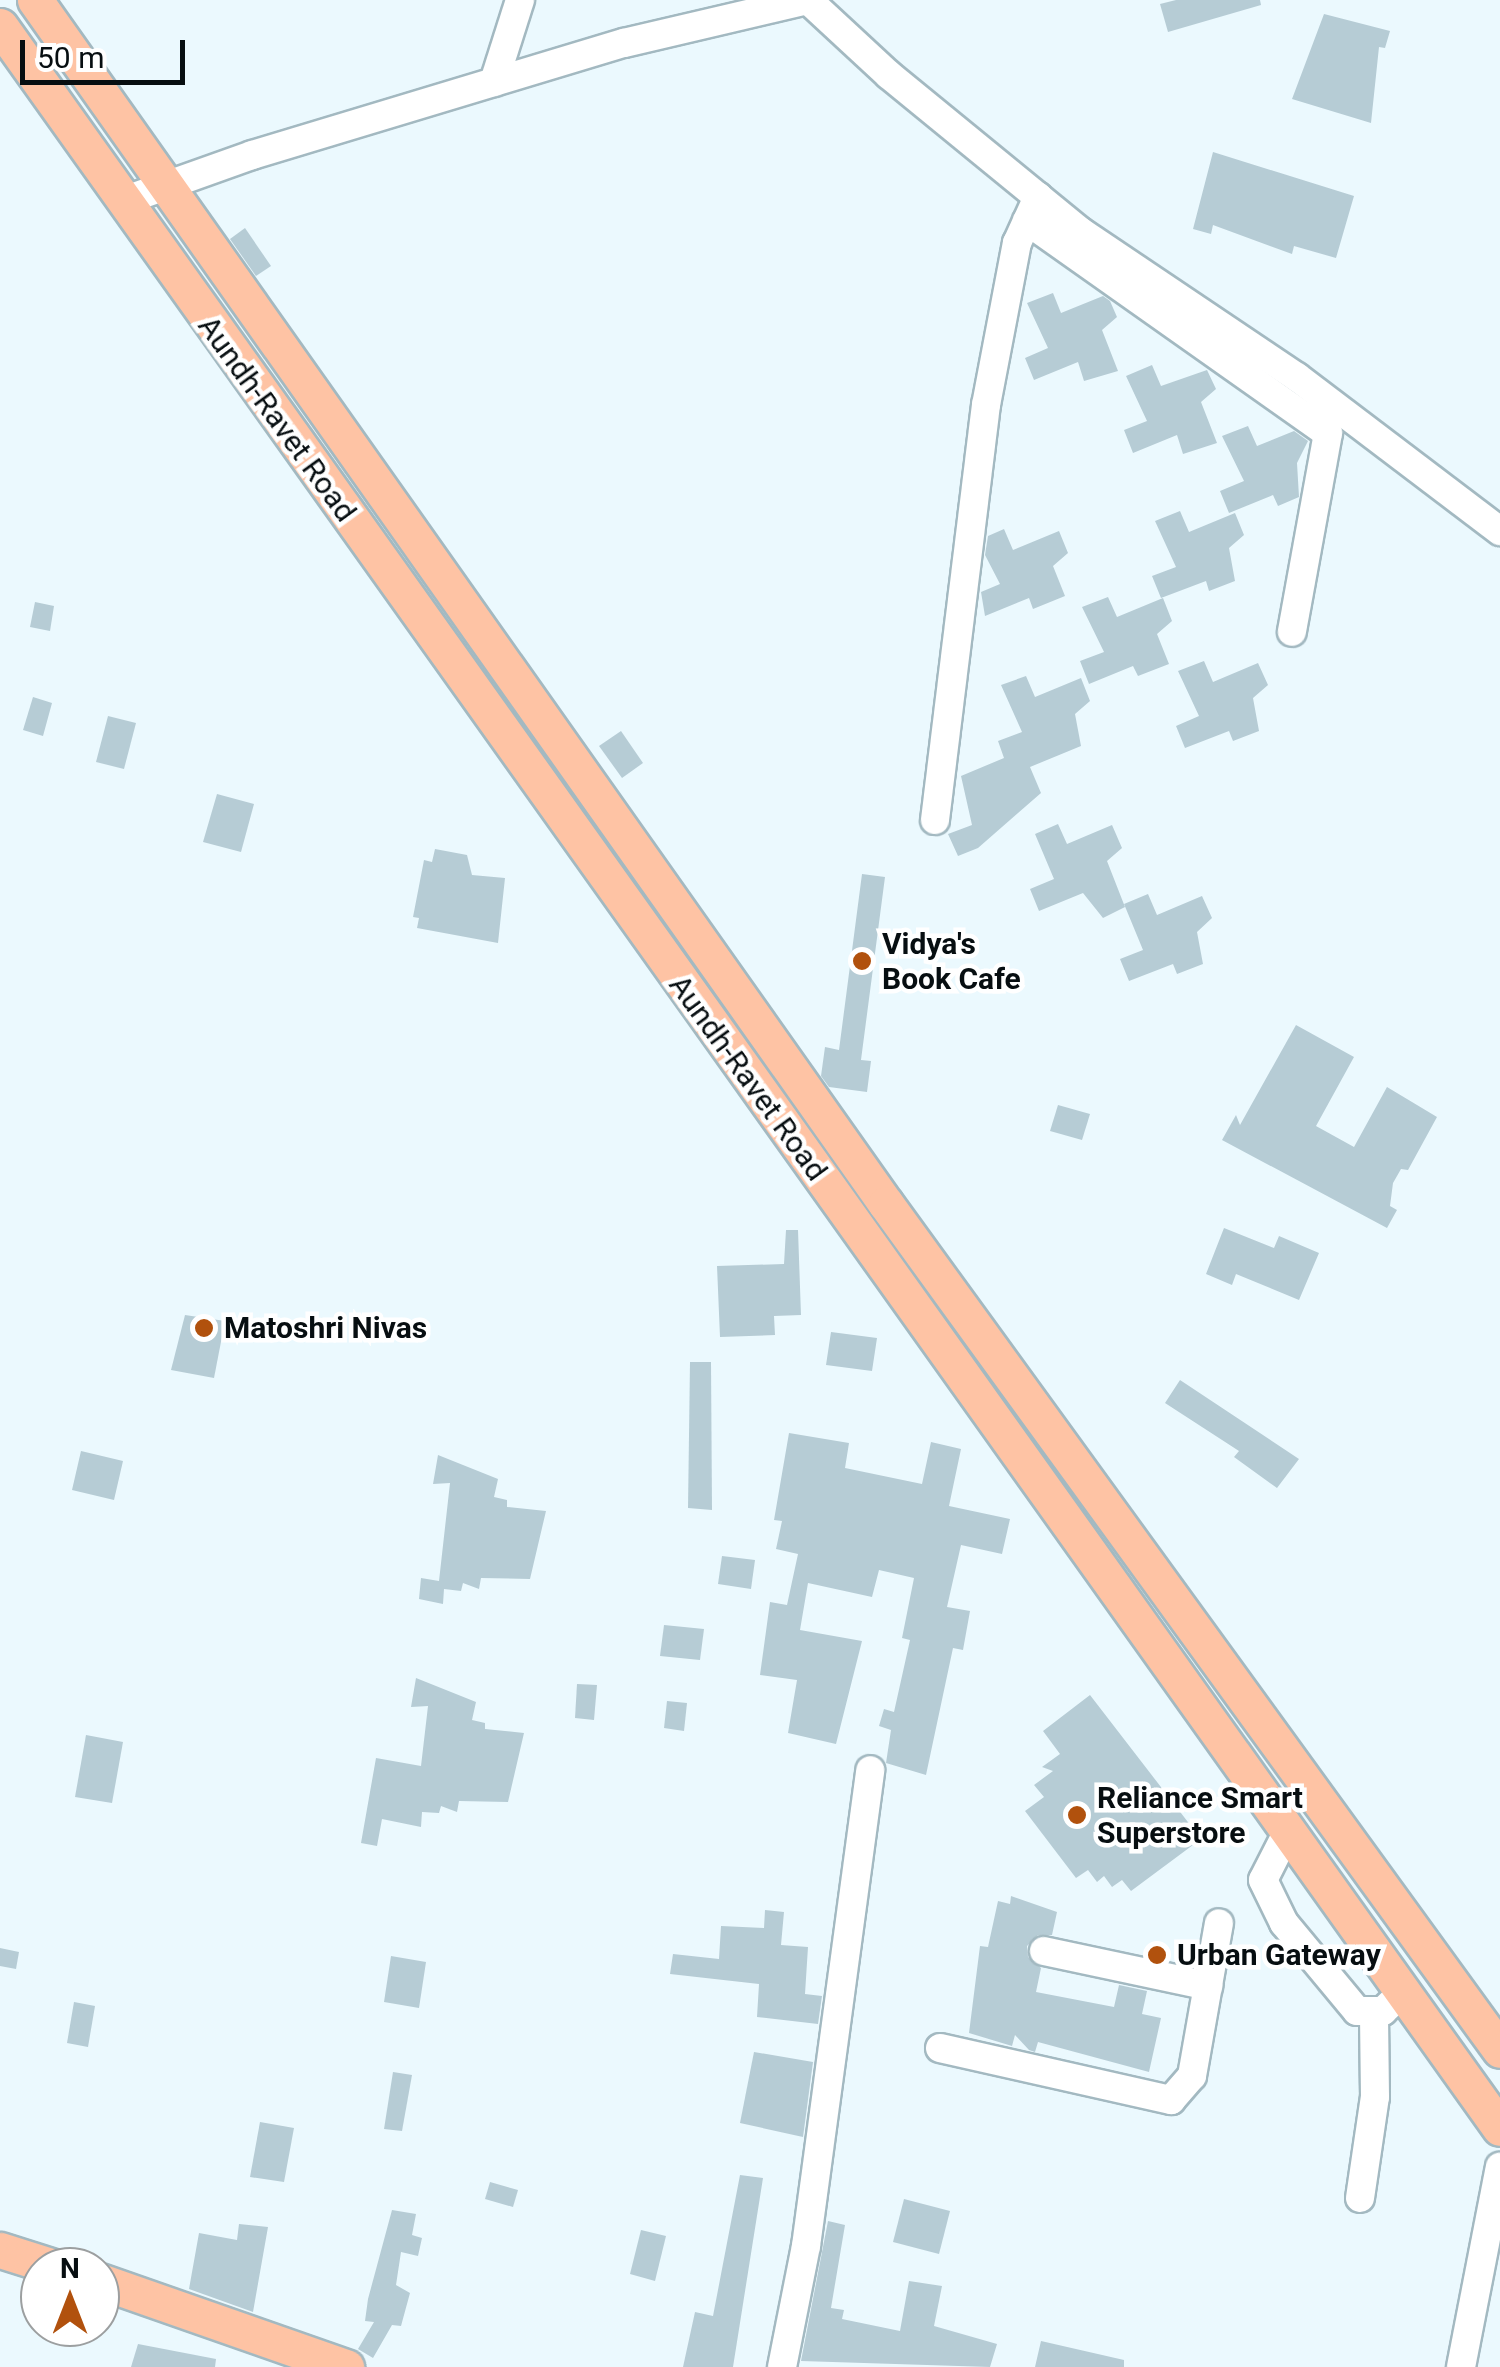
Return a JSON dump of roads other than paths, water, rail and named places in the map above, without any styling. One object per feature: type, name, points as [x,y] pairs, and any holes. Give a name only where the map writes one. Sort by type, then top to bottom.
[{"type":"main road","name":"Aundh-Ravet Road","points":[[35,0],[886,1204],[1500,2050]]},
{"type":"main road","name":"Aundh-Ravet Road","points":[[0,26],[1500,2128]]},
{"type":"main road","points":[[120,2289],[295,2358],[346,2367]]},
{"type":"street","points":[[494,82],[520,0]]},
{"type":"street","points":[[123,201],[166,183],[494,82],[808,0],[1032,209],[1328,433],[1292,632]]},
{"type":"street","points":[[1032,209],[1297,377],[1500,532]]},
{"type":"street","points":[[935,820],[986,404],[1007,284],[1032,209]]},
{"type":"street","points":[[782,2367],[806,2246],[870,1770]]},
{"type":"street","points":[[1289,1830],[1263,1880],[1271,1897],[1340,1994],[1357,2011],[1384,2011],[1404,1992]]},
{"type":"street","points":[[940,2048],[1172,2100],[1192,2076],[1218,1923]]},
{"type":"street","points":[[1044,1951],[1208,1986]]},
{"type":"street","points":[[1360,2198],[1376,2097],[1374,2011]]},
{"type":"street","points":[[1461,2367],[1500,2167]]},
{"type":"place","name":"Vidya's Book Cafe","points":[[862,961]]},
{"type":"place","name":"Matoshri Nivas","points":[[204,1328]]},
{"type":"place","name":"Reliance Smart Superstore","points":[[1077,1815]]},
{"type":"place","name":"Urban Gateway","points":[[1157,1955]]}]
